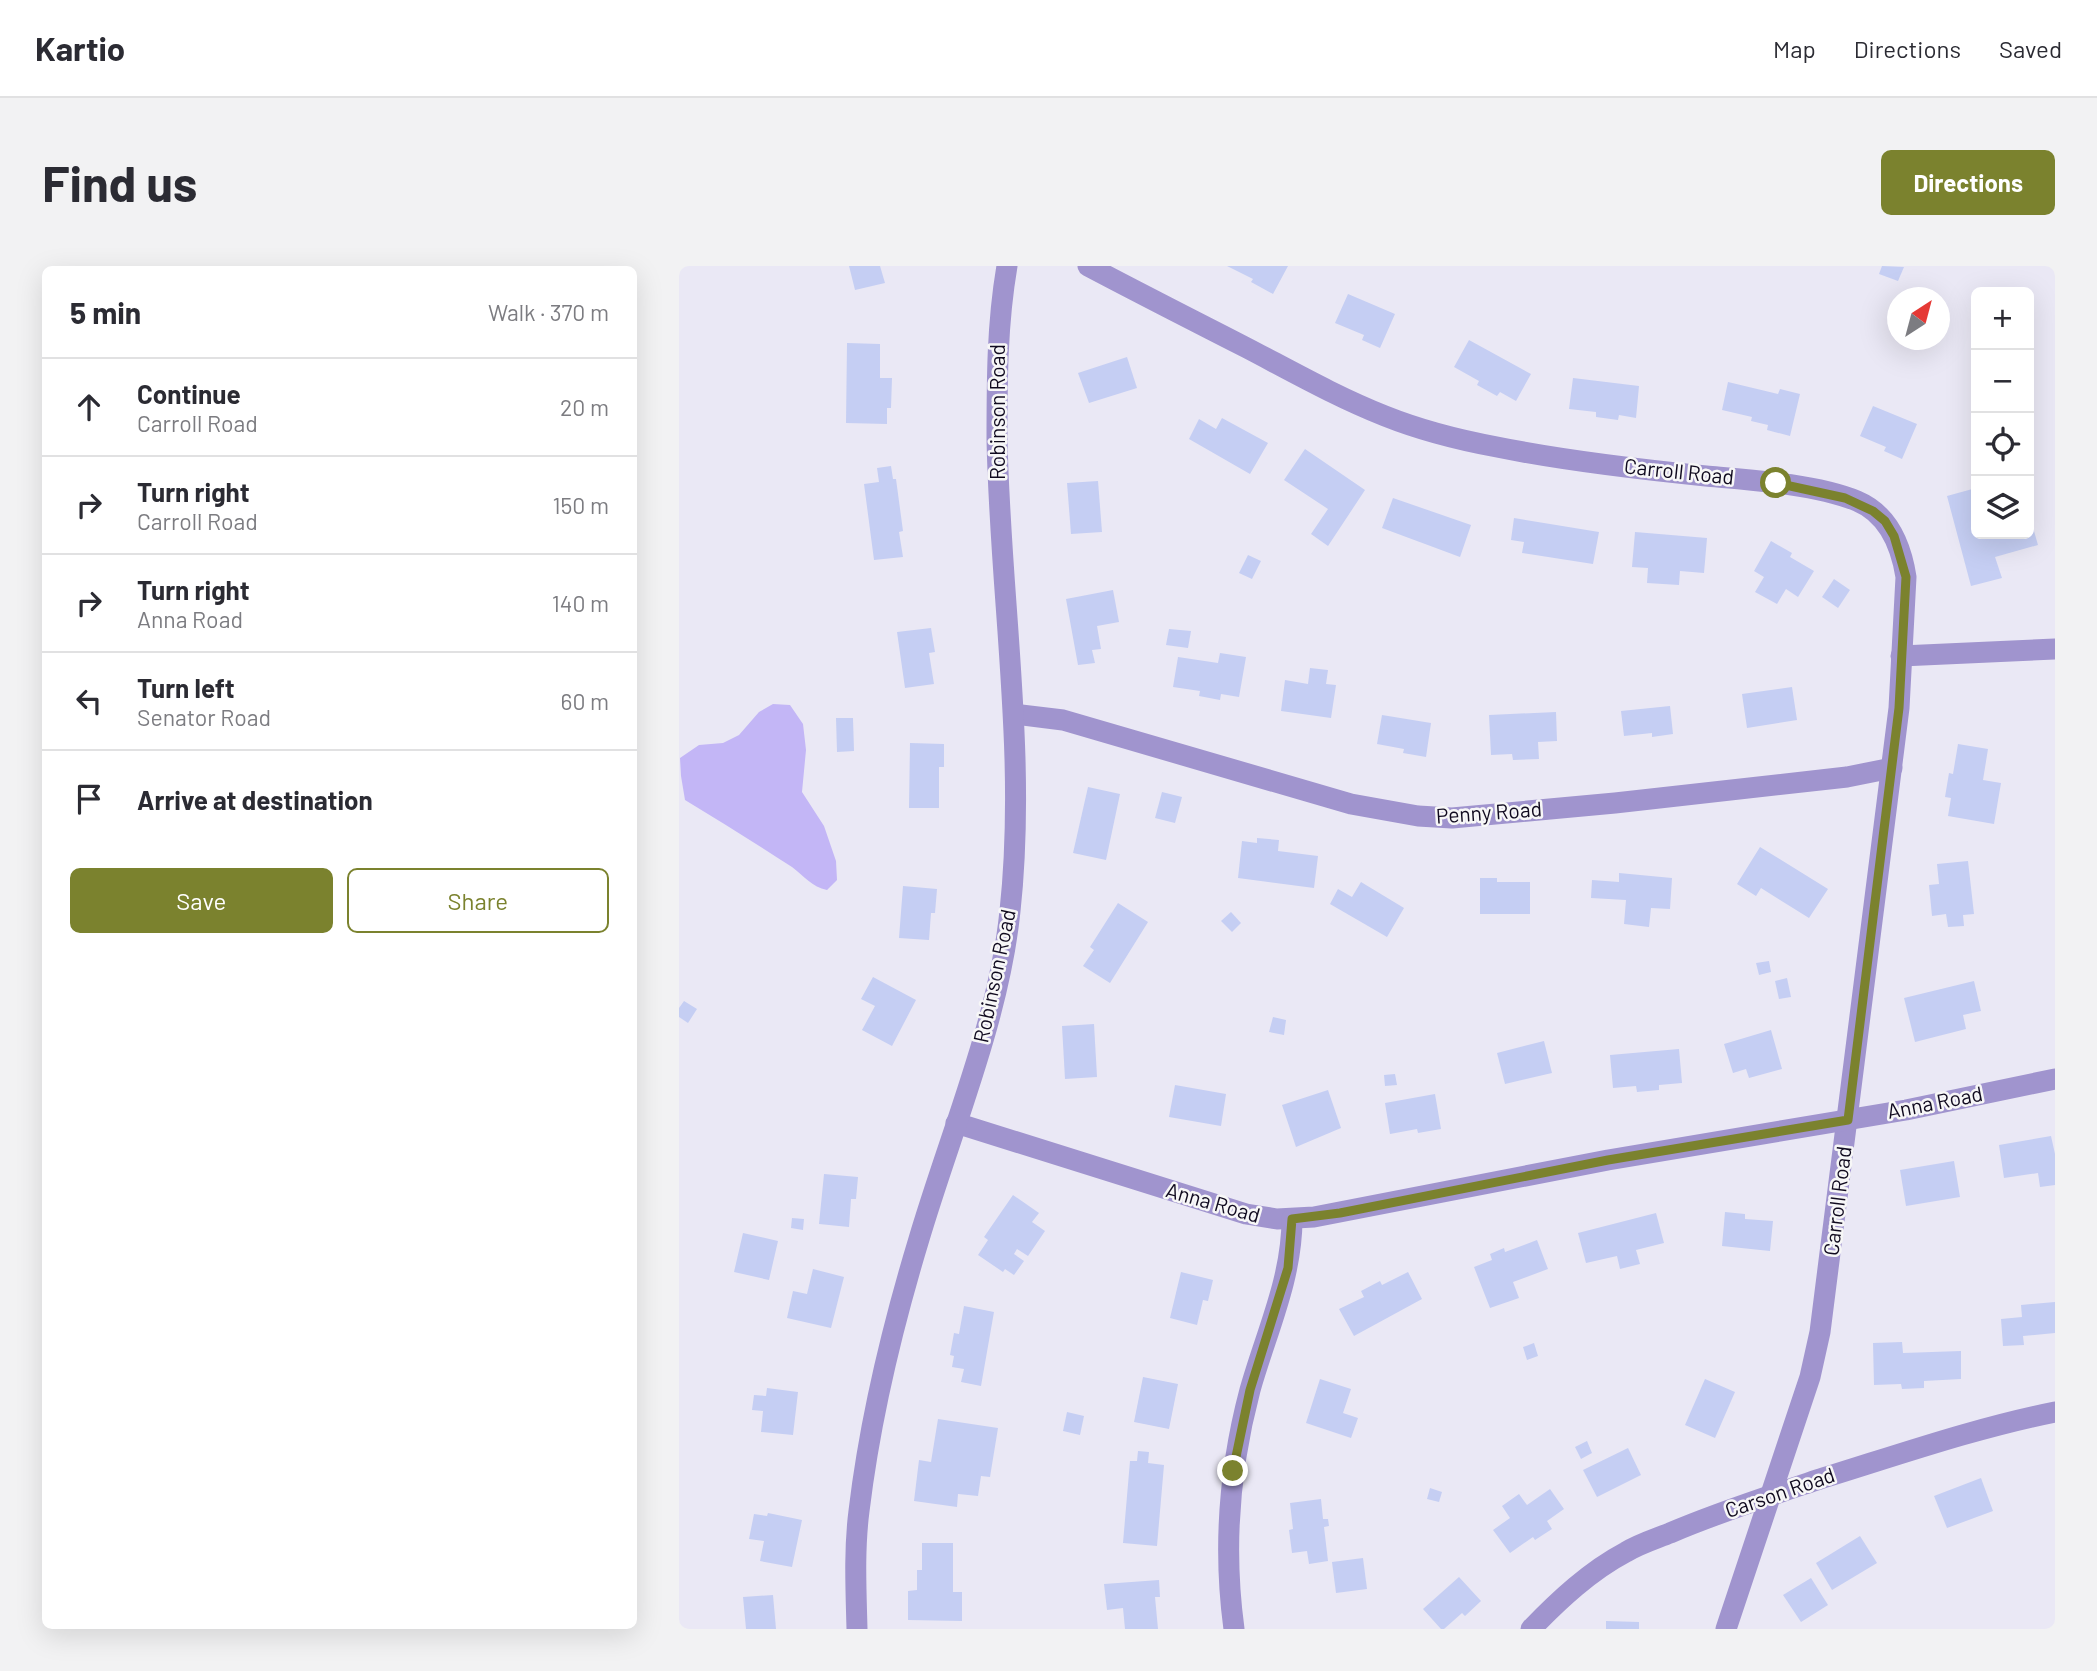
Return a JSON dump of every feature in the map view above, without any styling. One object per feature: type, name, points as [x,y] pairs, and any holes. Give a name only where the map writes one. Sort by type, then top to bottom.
[{"type":"street","name":"Robinson Road","points":[[857,1629],[855,1582],[858,1514],[879,1392],[911,1266],[985,1028],[1006,944],[1017,823],[1014,714],[998,509],[996,364],[1007,266]]},
{"type":"street","name":"Carroll Road","points":[[1088,266],[1350,401],[1416,427],[1495,447],[1549,457],[1776,483],[1857,501],[1885,521],[1894,536],[1903,559],[1906,588],[1899,708],[1820,1332],[1810,1377],[1726,1629]]},
{"type":"street","points":[[1901,656],[2055,649]]},
{"type":"street","name":"Penny Road","points":[[1014,714],[1068,721],[1351,804],[1417,816],[1452,818],[1615,803],[1847,776],[1892,768]]},
{"type":"street","name":"Anna Road","points":[[956,1124],[1246,1214],[1263,1218],[1292,1219],[1340,1213],[1608,1160],[1848,1120],[2055,1079]]},
{"type":"street","points":[[1234,1629],[1227,1534],[1233,1471],[1250,1390],[1288,1268],[1292,1219]]},
{"type":"street","name":"Carson Road","points":[[1531,1629],[1593,1573],[1626,1551],[1693,1523],[1772,1495],[2008,1421],[2055,1412]]},
{"type":"shaded area","points":[[773,704],[790,705],[803,724],[806,750],[802,792],[824,826],[836,861],[837,880],[827,890],[812,884],[792,867],[685,800],[680,758],[699,745],[723,743],[739,735],[759,712]]},
{"type":"building","points":[[849,266],[880,266],[885,283],[855,290]]},
{"type":"building","points":[[1227,266],[1288,266],[1273,294],[1251,282],[1253,279]]},
{"type":"building","points":[[1882,266],[1904,267],[1898,281],[1879,274]]},
{"type":"building","points":[[1348,294],[1395,314],[1380,348],[1362,340],[1364,335],[1335,323]]},
{"type":"building","points":[[1469,340],[1531,374],[1516,401],[1500,392],[1497,396],[1477,385],[1479,381],[1454,367]]},
{"type":"building","points":[[847,343],[880,344],[880,378],[892,378],[891,408],[887,408],[887,424],[846,423]]},
{"type":"building","points":[[1127,357],[1137,388],[1089,403],[1078,373]]},
{"type":"building","points":[[1573,378],[1639,386],[1636,418],[1619,415],[1618,420],[1596,417],[1596,412],[1569,409]]},
{"type":"building","points":[[1728,382],[1778,394],[1780,389],[1800,394],[1790,436],[1767,430],[1768,425],[1751,421],[1752,417],[1722,410]]},
{"type":"building","points":[[1873,406],[1917,424],[1902,459],[1884,451],[1886,447],[1860,436]]},
{"type":"building","points":[[1222,418],[1268,443],[1250,474],[1189,439],[1199,419],[1216,429]]},
{"type":"building","points":[[1305,449],[1365,490],[1328,546],[1311,534],[1328,509],[1284,480]]},
{"type":"building","points":[[891,466],[893,479],[896,479],[903,531],[899,532],[903,557],[874,560],[864,484],[879,482],[877,468]]},
{"type":"building","points":[[1098,481],[1102,532],[1071,534],[1067,483]]},
{"type":"building","points":[[1971,489],[1971,539],[2034,539],[2034,531],[2038,545],[1995,557],[2002,578],[1971,586],[1947,496]]},
{"type":"building","points":[[1393,498],[1471,525],[1460,557],[1382,528]]},
{"type":"building","points":[[1514,518],[1599,532],[1593,564],[1522,553],[1524,542],[1511,540]]},
{"type":"building","points":[[1635,532],[1707,538],[1704,573],[1680,571],[1679,585],[1647,583],[1648,568],[1632,567]]},
{"type":"building","points":[[1771,541],[1792,553],[1790,557],[1814,571],[1798,597],[1786,589],[1777,604],[1755,592],[1764,577],[1754,571]]},
{"type":"building","points":[[1248,555],[1261,561],[1252,579],[1239,573]]},
{"type":"building","points":[[1834,579],[1850,590],[1838,608],[1822,597]]},
{"type":"building","points":[[1113,590],[1119,622],[1097,626],[1101,649],[1092,650],[1095,663],[1078,665],[1066,599]]},
{"type":"building","points":[[931,628],[935,652],[929,653],[934,684],[905,688],[897,632]]},
{"type":"building","points":[[1169,629],[1191,631],[1188,648],[1166,645]]},
{"type":"building","points":[[1220,653],[1246,657],[1239,697],[1221,694],[1220,700],[1199,696],[1200,691],[1173,687],[1178,657],[1218,663]]},
{"type":"building","points":[[1310,668],[1328,670],[1326,684],[1336,685],[1331,718],[1281,711],[1285,680],[1308,684]]},
{"type":"building","points":[[1792,687],[1797,720],[1747,728],[1742,694]]},
{"type":"building","points":[[1670,706],[1673,734],[1652,737],[1652,733],[1624,736],[1621,711]]},
{"type":"building","points":[[1556,712],[1557,741],[1538,742],[1539,759],[1513,760],[1512,754],[1491,755],[1489,715]]},
{"type":"building","points":[[1382,715],[1431,723],[1426,757],[1377,744]]},
{"type":"building","points":[[836,718],[853,718],[854,751],[837,752]]},
{"type":"building","points":[[910,743],[944,744],[944,767],[939,767],[939,808],[909,808]]},
{"type":"building","points":[[1958,744],[1988,749],[1983,780],[2001,783],[1994,824],[1948,816],[1951,798],[1945,797],[1949,773],[1953,774]]},
{"type":"building","points":[[1088,787],[1120,794],[1106,860],[1073,853]]},
{"type":"building","points":[[1162,792],[1182,797],[1175,823],[1155,818]]},
{"type":"building","points":[[1257,838],[1279,840],[1278,851],[1318,856],[1314,888],[1238,878],[1242,841],[1257,843]]},
{"type":"building","points":[[1760,847],[1828,889],[1809,918],[1761,888],[1756,896],[1737,884]]},
{"type":"building","points":[[1968,861],[1974,914],[1963,915],[1964,926],[1948,927],[1946,914],[1932,916],[1929,885],[1939,884],[1937,864]]},
{"type":"building","points":[[1619,873],[1672,878],[1670,909],[1651,908],[1649,927],[1624,924],[1626,900],[1591,898],[1592,880],[1619,882]]},
{"type":"building","points":[[1480,878],[1497,878],[1497,882],[1530,882],[1530,914],[1480,914]]},
{"type":"building","points":[[1361,882],[1404,908],[1387,937],[1330,904],[1338,889],[1352,897]]},
{"type":"building","points":[[903,886],[937,889],[935,913],[931,913],[929,940],[899,938]]},
{"type":"building","points":[[1118,903],[1148,922],[1110,983],[1083,966],[1094,950],[1090,947]]},
{"type":"building","points":[[1231,912],[1241,923],[1232,932],[1221,921]]},
{"type":"building","points":[[1769,961],[1771,972],[1759,975],[1756,963]]},
{"type":"building","points":[[873,977],[916,1000],[892,1046],[862,1030],[875,1006],[861,999]]},
{"type":"building","points":[[1787,978],[1791,997],[1779,999],[1775,981]]},
{"type":"building","points":[[1974,981],[1981,1011],[1963,1015],[1966,1029],[1915,1042],[1904,998]]},
{"type":"building","points":[[684,1001],[697,1009],[688,1023],[679,1017],[679,1008]]},
{"type":"building","points":[[1273,1017],[1286,1020],[1284,1035],[1269,1032]]},
{"type":"building","points":[[1094,1024],[1097,1077],[1065,1079],[1062,1026]]},
{"type":"building","points":[[1771,1030],[1782,1069],[1749,1078],[1746,1069],[1733,1073],[1724,1044]]},
{"type":"building","points":[[1544,1041],[1552,1073],[1505,1084],[1497,1053]]},
{"type":"building","points":[[1679,1049],[1682,1083],[1659,1085],[1659,1090],[1637,1092],[1636,1086],[1613,1088],[1610,1055]]},
{"type":"building","points":[[1395,1074],[1397,1085],[1385,1086],[1384,1075]]},
{"type":"building","points":[[1175,1085],[1226,1094],[1221,1126],[1169,1117]]},
{"type":"building","points":[[1328,1090],[1341,1128],[1296,1147],[1282,1105]]},
{"type":"building","points":[[1435,1094],[1441,1129],[1418,1133],[1417,1129],[1390,1134],[1385,1103]]},
{"type":"building","points":[[2051,1136],[2055,1154],[2055,1185],[2040,1187],[2038,1173],[2004,1178],[1999,1145]]},
{"type":"building","points":[[1954,1161],[1960,1197],[1906,1206],[1900,1170]]},
{"type":"building","points":[[824,1174],[858,1177],[856,1199],[851,1199],[849,1227],[819,1224]]},
{"type":"building","points":[[1013,1195],[1039,1213],[1032,1222],[1045,1231],[1028,1256],[1017,1249],[1014,1254],[1024,1261],[1014,1275],[1005,1269],[1003,1272],[978,1255],[988,1240],[984,1237]]},
{"type":"building","points":[[1725,1212],[1745,1214],[1745,1219],[1773,1221],[1770,1251],[1722,1246]]},
{"type":"building","points":[[1656,1213],[1664,1243],[1636,1250],[1640,1264],[1620,1269],[1617,1256],[1586,1263],[1578,1233]]},
{"type":"building","points":[[792,1218],[804,1219],[803,1230],[791,1228]]},
{"type":"building","points":[[743,1233],[778,1241],[769,1280],[734,1272]]},
{"type":"building","points":[[1537,1240],[1548,1269],[1513,1282],[1519,1298],[1490,1308],[1474,1267],[1492,1260],[1490,1254],[1504,1248],[1505,1252]]},
{"type":"building","points":[[813,1269],[844,1277],[831,1328],[787,1318],[793,1291],[807,1294]]},
{"type":"building","points":[[1181,1272],[1213,1280],[1208,1301],[1203,1300],[1197,1325],[1170,1318]]},
{"type":"building","points":[[1408,1272],[1422,1299],[1354,1336],[1339,1309],[1364,1297],[1361,1291],[1380,1281],[1382,1285]]},
{"type":"building","points":[[2055,1302],[2055,1333],[2023,1336],[2024,1345],[2003,1346],[2001,1319],[2022,1317],[2021,1305]]},
{"type":"building","points":[[964,1306],[994,1312],[981,1386],[961,1382],[964,1369],[952,1367],[954,1356],[950,1355],[954,1333],[959,1334]]},
{"type":"building","points":[[1902,1342],[1903,1353],[1961,1351],[1961,1379],[1924,1381],[1924,1388],[1902,1389],[1901,1384],[1874,1385],[1873,1343]]},
{"type":"building","points":[[1534,1343],[1538,1356],[1527,1360],[1523,1347]]},
{"type":"building","points":[[1143,1377],[1178,1384],[1169,1429],[1134,1422]]},
{"type":"building","points":[[1320,1379],[1351,1389],[1343,1413],[1358,1418],[1351,1438],[1306,1423]]},
{"type":"building","points":[[1705,1379],[1735,1392],[1715,1438],[1685,1425]]},
{"type":"building","points":[[767,1388],[798,1392],[793,1435],[761,1432],[763,1411],[752,1410],[754,1395],[766,1396]]},
{"type":"building","points":[[1067,1412],[1084,1416],[1080,1435],[1063,1431]]},
{"type":"building","points":[[938,1419],[998,1428],[990,1477],[981,1476],[978,1496],[958,1494],[957,1507],[914,1501],[919,1460],[931,1462]]},
{"type":"building","points":[[1587,1441],[1592,1453],[1581,1459],[1575,1447]]},
{"type":"building","points":[[1628,1448],[1641,1475],[1597,1497],[1583,1470]]},
{"type":"building","points":[[1138,1451],[1149,1452],[1148,1463],[1164,1465],[1157,1546],[1123,1543],[1130,1461],[1137,1461]]},
{"type":"building","points":[[1981,1478],[1993,1511],[1947,1528],[1934,1496]]},
{"type":"building","points":[[1430,1488],[1442,1492],[1439,1502],[1427,1499]]},
{"type":"building","points":[[1550,1489],[1564,1509],[1547,1521],[1552,1529],[1535,1540],[1533,1537],[1510,1553],[1493,1530],[1510,1518],[1502,1506],[1519,1494],[1527,1505]]},
{"type":"building","points":[[1321,1499],[1323,1519],[1328,1519],[1329,1526],[1324,1527],[1328,1561],[1309,1564],[1307,1551],[1292,1553],[1290,1503]]},
{"type":"building","points":[[768,1513],[802,1520],[792,1567],[760,1561],[764,1541],[749,1539],[754,1514],[767,1516]]},
{"type":"building","points":[[1860,1536],[1877,1563],[1832,1590],[1816,1563]]},
{"type":"building","points":[[922,1543],[953,1543],[953,1592],[962,1592],[962,1621],[908,1620],[908,1591],[917,1590],[917,1570],[922,1570]]},
{"type":"building","points":[[1363,1558],[1367,1589],[1336,1593],[1332,1562]]},
{"type":"building","points":[[1459,1577],[1481,1601],[1465,1616],[1462,1613],[1441,1629],[1423,1609]]},
{"type":"building","points":[[1811,1578],[1828,1605],[1801,1622],[1783,1595]]},
{"type":"building","points":[[1159,1580],[1160,1597],[1155,1597],[1158,1629],[1125,1629],[1123,1608],[1107,1610],[1104,1584]]},
{"type":"building","points":[[773,1595],[776,1629],[746,1629],[743,1597]]},
{"type":"building","points":[[1606,1621],[1639,1622],[1639,1629],[1606,1629]]},
{"type":"route","points":[[1233,1471],[1250,1390],[1288,1268],[1292,1219],[1340,1213],[1608,1160],[1848,1120],[1899,708],[1906,577],[1903,559],[1894,536],[1885,521],[1873,511],[1857,501],[1776,483]]}]
